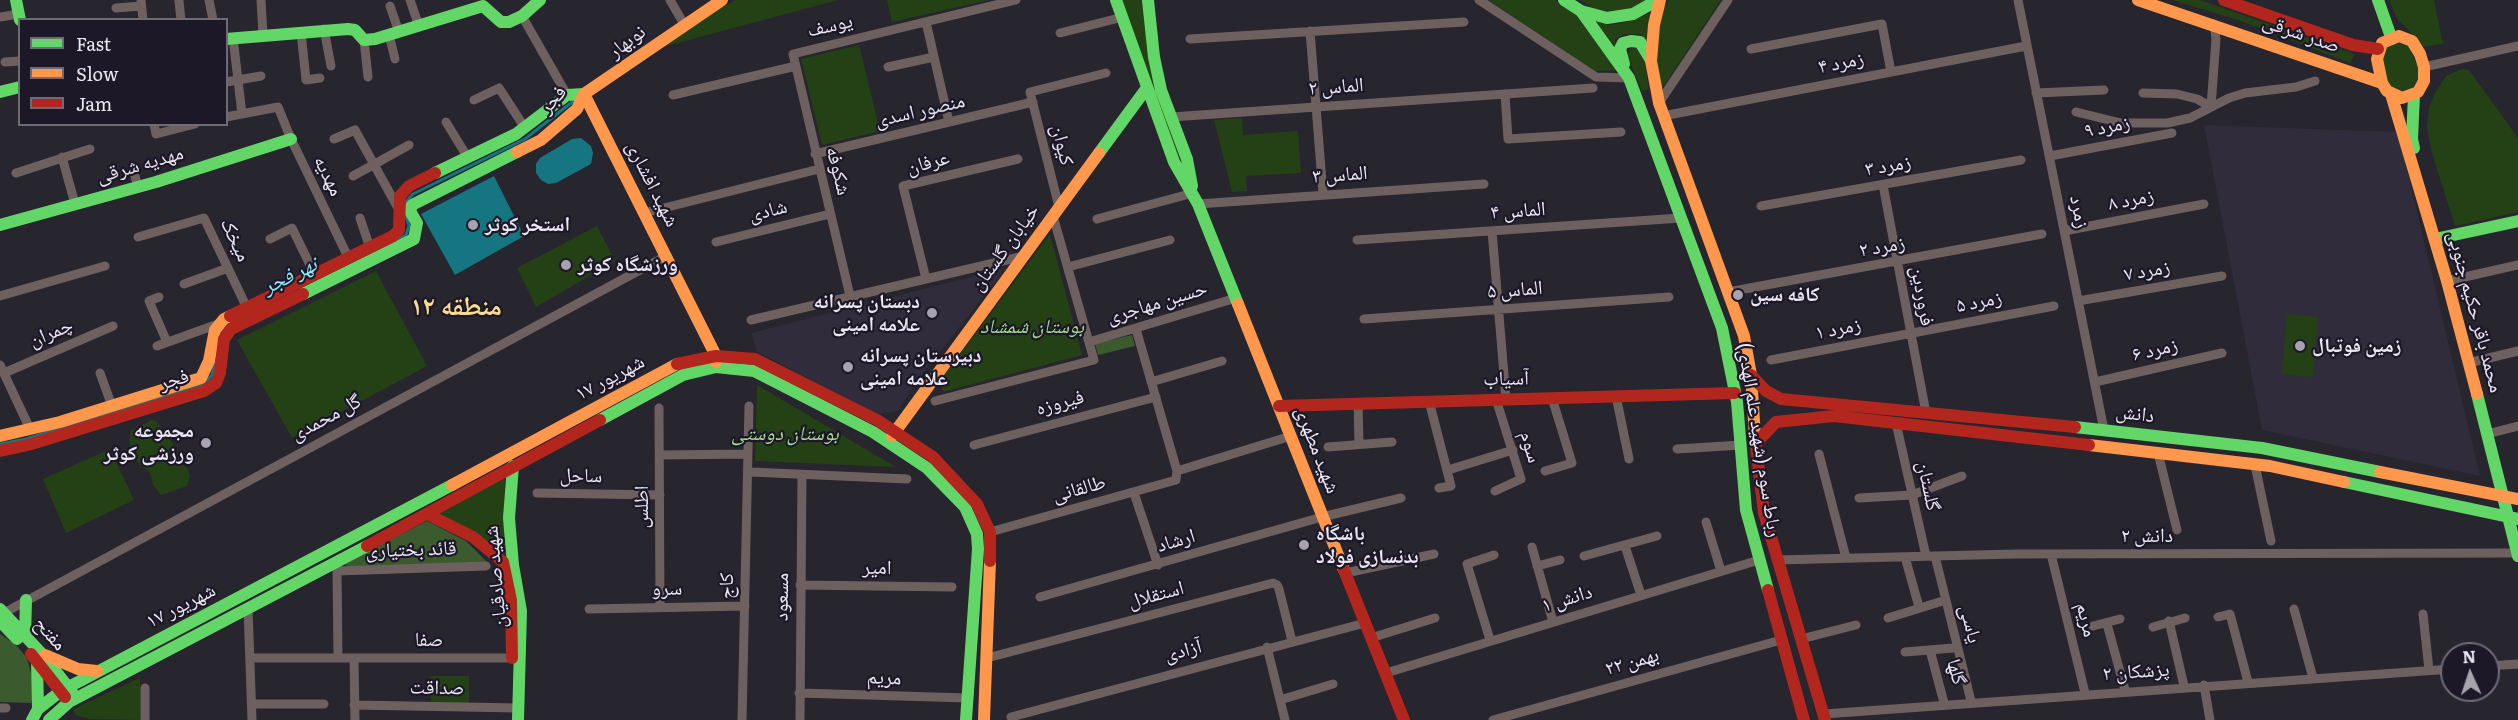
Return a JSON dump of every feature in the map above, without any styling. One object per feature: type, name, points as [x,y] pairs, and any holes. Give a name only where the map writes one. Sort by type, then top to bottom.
[{"type":"main road","points":[[16,0],[20,17]]},
{"type":"main road","points":[[230,39],[324,29],[355,30],[364,40],[419,26],[483,3],[501,22],[508,22],[522,15],[540,0]]},
{"type":"main road","name":"نوبهار","points":[[584,94],[722,0]]},
{"type":"main road","name":"شهید مطهری","points":[[1116,0],[1174,162],[1196,199],[1404,720]]},
{"type":"main road","name":"شهید مطهری","points":[[1148,0],[1154,57],[1161,90],[1187,159],[1196,199]]},
{"type":"main road","points":[[1564,0],[1581,11],[1607,18],[1633,14],[1659,0]]},
{"type":"main road","name":"رباط سوم (شهید علم الهدی)","points":[[1659,0],[1651,61],[1659,102],[1744,336],[1751,375],[1755,444],[1764,513],[1825,717]]},
{"type":"main road","name":"صدر شرقی","points":[[2138,0],[2214,24],[2382,84]]},
{"type":"main road","name":"صدر شرقی","points":[[2224,0],[2353,45],[2378,49]]},
{"type":"main road","points":[[2378,0],[2391,37]]},
{"type":"main road","name":"رباط سوم (شهید علم الهدی)","points":[[1581,11],[1629,78],[1722,328],[1735,393],[1746,510],[1801,719]]},
{"type":"main road","points":[[2391,37],[2406,37],[2412,41],[2420,54],[2424,67],[2424,81],[2414,95],[2402,98],[2391,94],[2382,84],[2377,59],[2378,49],[2391,37]]},
{"type":"main road","points":[[1629,78],[1620,54],[1623,43],[1640,42],[1651,61]]},
{"type":"main road","points":[[0,92],[18,88]]},
{"type":"main road","name":"خیابان گلستان","points":[[891,436],[1146,89]]},
{"type":"main road","name":"فجر","points":[[0,436],[114,413],[204,391],[216,383],[220,373],[224,339],[231,329],[414,239],[417,223],[410,211],[412,205],[541,140],[577,109],[584,94],[567,95],[525,128],[409,186],[400,196],[399,230],[393,236],[224,319],[218,324],[205,372],[201,378],[114,413],[28,446],[0,451]]},
{"type":"main road","name":"شهید افشاری","points":[[584,94],[666,256],[716,362]]},
{"type":"main road","name":"محمد باقر حکیم جنوبی","points":[[2391,94],[2447,281],[2504,496],[2514,518],[2518,554]]},
{"type":"main road","name":"محمد باقر حکیم جنوبی","points":[[2414,95],[2412,139],[2425,189],[2426,207]]},
{"type":"main road","name":"مهدیه شرقی","points":[[0,225],[138,187],[291,139]]},
{"type":"main road","points":[[2435,239],[2518,221]]},
{"type":"main road","name":"۱۷ شهریور","points":[[49,720],[73,700],[677,364],[755,359],[877,420],[965,507],[977,534],[966,720]]},
{"type":"main road","name":"۱۷ شهریور","points":[[35,715],[65,689],[98,671],[246,602],[337,566],[513,466],[683,375],[716,362],[754,371],[873,432],[913,444],[933,457],[977,504],[990,532],[991,546],[984,720]]},
{"type":"main road","name":"دانش","points":[[1751,375],[1766,391],[1781,399],[2104,430],[2262,448],[2518,499]]},
{"type":"main road","name":"آسیاب","points":[[1278,406],[1735,393]]},
{"type":"main road","points":[[1794,419],[1791,405],[1796,400]]},
{"type":"main road","points":[[877,420],[890,420],[907,414],[913,444]]},
{"type":"main road","name":"دانش","points":[[1755,444],[1776,422],[1834,416],[2255,465],[2514,518]]},
{"type":"main road","name":"شهید صادقیان","points":[[513,466],[509,518],[513,565],[521,611],[516,658],[514,714]]},
{"type":"main road","name":"شهید صادقیان","points":[[427,514],[473,537],[503,562],[511,600],[516,658]]},
{"type":"main road","points":[[25,634],[26,600]]},
{"type":"main road","name":"مفتح","points":[[1,615],[25,634],[39,657]]},
{"type":"main road","name":"مفتح","points":[[1,615],[39,657],[73,700]]},
{"type":"main road","points":[[35,715],[39,690],[39,657],[78,669],[98,671]]},
{"type":"street","points":[[261,0],[263,35]]},
{"type":"street","points":[[410,0],[419,26]]},
{"type":"street","points":[[670,0],[684,24]]},
{"type":"street","name":"یوسف","points":[[793,54],[1016,0]]},
{"type":"street","points":[[1479,0],[1596,77],[1629,78]]},
{"type":"street","points":[[1659,102],[1728,0]]},
{"type":"street","name":"زمرد","points":[[2018,0],[2104,430]]},
{"type":"street","points":[[179,1],[181,18]]},
{"type":"street","points":[[213,1],[213,18]]},
{"type":"street","points":[[116,8],[141,3],[143,18]]},
{"type":"street","points":[[390,6],[395,59]]},
{"type":"street","points":[[522,15],[567,95]]},
{"type":"street","points":[[0,17],[20,17]]},
{"type":"street","points":[[1060,33],[1123,18]]},
{"type":"street","points":[[926,22],[949,122]]},
{"type":"street","points":[[1190,39],[1464,22]]},
{"type":"street","points":[[1751,49],[1882,24],[1891,72]]},
{"type":"street","points":[[2211,106],[2216,39],[2214,24]]},
{"type":"street","points":[[324,29],[331,66]]},
{"type":"street","points":[[1310,31],[1323,194]]},
{"type":"street","points":[[301,32],[306,80],[320,78]]},
{"type":"street","points":[[228,117],[242,114],[230,39]]},
{"type":"street","points":[[364,40],[368,77]]},
{"type":"street","name":"زمرد ۴","points":[[1663,116],[2026,46]]},
{"type":"street","points":[[2424,67],[2518,46]]},
{"type":"street","name":"شکوفه","points":[[793,54],[850,296]]},
{"type":"street","points":[[888,67],[934,57]]},
{"type":"street","points":[[5,62],[18,61]]},
{"type":"street","name":"یوسف","points":[[673,95],[796,66]]},
{"type":"street","name":"کیوان","points":[[935,401],[1094,360],[1068,267],[1030,92],[1106,73]]},
{"type":"street","points":[[228,82],[261,76]]},
{"type":"street","points":[[2076,112],[2121,123],[2167,123],[2190,118],[2211,106],[2245,93],[2296,87],[2315,81]]},
{"type":"street","points":[[474,100],[499,88],[525,128]]},
{"type":"street","name":"الماس ۲","points":[[1171,117],[1593,88]]},
{"type":"street","points":[[2036,93],[2104,90]]},
{"type":"street","points":[[2143,93],[2177,94],[2197,99],[2211,106]]},
{"type":"street","points":[[1505,94],[1508,139],[1621,132]]},
{"type":"street","name":"منصور اسدی","points":[[815,154],[1033,102]]},
{"type":"street","name":"مهدیه","points":[[242,114],[278,107],[291,139],[349,258]]},
{"type":"street","points":[[446,122],[468,158]]},
{"type":"street","points":[[154,126],[156,134],[187,126]]},
{"type":"street","points":[[334,139],[355,130],[398,208]]},
{"type":"street","name":"زمرد ۹","points":[[2049,156],[2172,133]]},
{"type":"street","points":[[353,176],[408,145]]},
{"type":"street","points":[[16,173],[90,149]]},
{"type":"street","points":[[62,157],[75,204]]},
{"type":"street","name":"عرفان","points":[[926,279],[903,186],[1018,159]]},
{"type":"street","name":"زمرد ۳","points":[[1761,206],[2021,160]]},
{"type":"street","points":[[133,169],[138,187]]},
{"type":"street","points":[[644,213],[819,169]]},
{"type":"street","name":"الماس ۳","points":[[1097,219],[1196,199],[1484,184]]},
{"type":"street","name":"فروردین","points":[[1883,185],[1926,413]]},
{"type":"street","name":"زمرد ۸","points":[[2064,231],[2204,204]]},
{"type":"street","name":"شادی","points":[[716,242],[830,214]]},
{"type":"street","name":"میخک","points":[[138,237],[204,218],[247,308]]},
{"type":"street","points":[[360,218],[370,248]]},
{"type":"street","name":"الماس ۴","points":[[1357,240],[1681,218]]},
{"type":"street","points":[[270,239],[291,228],[315,275]]},
{"type":"street","name":"سوم","points":[[1492,231],[1499,309],[1501,399],[1521,479],[1495,490]]},
{"type":"street","name":"زمرد ۲","points":[[1728,292],[2042,234]]},
{"type":"street","points":[[1068,267],[1170,240]]},
{"type":"street","name":"گل محمدی","points":[[1,615],[666,256]]},
{"type":"street","points":[[751,320],[1024,256]]},
{"type":"street","points":[[2447,281],[2518,265]]},
{"type":"street","points":[[0,296],[105,266]]},
{"type":"street","points":[[184,284],[228,268]]},
{"type":"street","name":"زمرد ۷","points":[[2078,301],[2222,276]]},
{"type":"street","points":[[159,297],[150,301],[167,342]]},
{"type":"street","name":"الماس ۵","points":[[1364,319],[1669,297]]},
{"type":"street","name":"حسین مهاجری","points":[[1089,342],[1236,298]]},
{"type":"street","name":"زمرد ۵","points":[[1911,333],[2054,306]]},
{"type":"street","points":[[157,345],[218,324]]},
{"type":"street","name":"چمران","points":[[2,369],[112,326]]},
{"type":"street","points":[[1136,329],[1177,476]]},
{"type":"street","name":"زمرد ۱","points":[[1771,360],[1911,333]]},
{"type":"street","points":[[2468,363],[2518,351]]},
{"type":"street","name":"زمرد ۶","points":[[2095,382],[2222,353]]},
{"type":"street","points":[[1151,382],[1222,361]]},
{"type":"street","points":[[2,369],[30,429]]},
{"type":"street","points":[[100,373],[114,413]]},
{"type":"street","points":[[1616,396],[1629,459]]},
{"type":"street","name":"فیروزه","points":[[974,445],[1156,397]]},
{"type":"street","points":[[1545,471],[1572,463],[1552,398]]},
{"type":"street","points":[[1429,401],[1451,486],[1438,488]]},
{"type":"street","points":[[1358,403],[1359,444]]},
{"type":"street","name":"کاج","points":[[742,720],[749,406]]},
{"type":"street","name":"اطلس","points":[[659,408],[660,607]]},
{"type":"street","name":"گلستان","points":[[1896,423],[1912,495],[1930,556]]},
{"type":"street","points":[[2487,434],[2518,426]]},
{"type":"street","name":"طالقانی","points":[[990,532],[1134,493],[1291,436]]},
{"type":"street","points":[[1328,447],[1392,442]]},
{"type":"street","points":[[1677,448],[1741,445]]},
{"type":"street","points":[[1448,470],[1513,450]]},
{"type":"street","points":[[2158,453],[2177,530]]},
{"type":"street","points":[[660,455],[748,454]]},
{"type":"street","points":[[1819,454],[1846,558]]},
{"type":"street","points":[[2255,465],[2271,541]]},
{"type":"street","points":[[752,472],[907,479]]},
{"type":"street","name":"مسعود","points":[[800,720],[802,475]]},
{"type":"street","points":[[1859,498],[1912,495],[1962,476]]},
{"type":"street","name":"ساحل","points":[[537,493],[660,495]]},
{"type":"street","points":[[1134,493],[1158,565]]},
{"type":"street","name":"ارشاد","points":[[1040,597],[1322,517],[1401,498]]},
{"type":"street","points":[[1706,522],[1721,571]]},
{"type":"street","points":[[1584,556],[1657,536]]},
{"type":"street","points":[[1625,546],[1641,595]]},
{"type":"street","points":[[1532,547],[1553,622]]},
{"type":"street","points":[[1346,573],[1434,554]]},
{"type":"street","name":"مریم","points":[[2051,554],[2085,693]]},
{"type":"street","name":"دانش ۲","points":[[1778,560],[2051,554],[2518,554]]},
{"type":"street","points":[[1490,640],[1467,564],[1494,555]]},
{"type":"street","name":"یاسی","points":[[1930,556],[1946,600],[1971,701]]},
{"type":"street","points":[[1905,557],[1919,607]]},
{"type":"street","points":[[1537,566],[1560,560]]},
{"type":"street","name":"دانش ۱","points":[[1386,674],[1490,640],[1759,560]]},
{"type":"street","points":[[337,566],[338,658]]},
{"type":"street","name":"قائد بختیاری","points":[[337,566],[486,566]]},
{"type":"street","name":"استقلال","points":[[987,658],[1273,582],[1279,589],[1292,641]]},
{"type":"street","name":"امیر","points":[[800,585],[952,587]]},
{"type":"street","points":[[1888,618],[1946,600]]},
{"type":"street","points":[[246,602],[252,720]]},
{"type":"street","name":"سرو","points":[[589,609],[745,606]]},
{"type":"street","points":[[2294,609],[2313,678]]},
{"type":"street","points":[[2218,617],[2230,614],[2248,682]]},
{"type":"street","points":[[2423,614],[2429,670]]},
{"type":"street","points":[[1371,638],[1435,618]]},
{"type":"street","points":[[2153,627],[2185,618]]},
{"type":"street","points":[[2093,626],[2120,619]]},
{"type":"street","points":[[2169,621],[2184,686]]},
{"type":"street","name":"آزادی","points":[[1011,717],[1267,647],[1365,623]]},
{"type":"street","points":[[2107,624],[2125,690]]},
{"type":"street","points":[[1801,639],[1856,625]]},
{"type":"street","name":"۲۲ بهمن","points":[[1493,720],[1781,640]]},
{"type":"street","points":[[1267,647],[1285,720]]},
{"type":"street","name":"گلها","points":[[1905,652],[1953,648]]},
{"type":"street","name":"گلها","points":[[1930,650],[1944,703]]},
{"type":"street","name":"صفا","points":[[250,658],[516,658]]},
{"type":"street","points":[[354,658],[354,720]]},
{"type":"street","points":[[2500,665],[2518,664]]},
{"type":"street","name":"پزشکان ۲","points":[[1825,717],[1944,703],[2440,670]]},
{"type":"street","points":[[1280,700],[1333,684]]},
{"type":"street","points":[[2204,685],[2210,720]]},
{"type":"street","points":[[145,688],[145,720]]},
{"type":"street","name":"مریم","points":[[800,693],[968,698]]},
{"type":"street","points":[[252,704],[324,704]]},
{"type":"street","name":"صداقت","points":[[354,705],[514,714]]},
{"type":"shaded area","points":[[2204,125],[2398,132],[2480,476],[2262,430]]},
{"type":"shaded area","name":"دبیرستان پسرانه علامه امینی","points":[[1006,268],[917,381],[898,411],[877,414],[757,352],[751,333]]},
{"type":"green space","points":[[736,0],[838,0],[659,48],[699,19]]},
{"type":"green space","points":[[887,0],[989,0],[892,22]]},
{"type":"green space","points":[[1121,0],[1144,0],[1191,186],[1189,187]]},
{"type":"green space","points":[[1488,0],[1555,0],[1578,16],[1619,70],[1595,71]]},
{"type":"green space","points":[[1580,0],[1649,0],[1631,9],[1613,12],[1594,9]]},
{"type":"green space","points":[[1669,0],[1721,0],[1661,90],[1657,60],[1658,37],[1664,8]]},
{"type":"green space","points":[[2172,0],[2200,0],[2355,54],[2350,63],[2238,20]]},
{"type":"green space","points":[[2389,0],[2434,0],[2443,44],[2424,47],[2397,18]]},
{"type":"green space","points":[[1652,13],[1648,23],[1647,43],[1641,34],[1624,34],[1615,40],[1616,49],[1596,21],[1610,25]]},
{"type":"green space","points":[[2400,43],[2410,47],[2418,68],[2418,80],[2411,88],[2403,92],[2390,86],[2383,73],[2382,52],[2388,45]]},
{"type":"green space","points":[[859,45],[880,131],[822,145],[801,59]]},
{"type":"green space","points":[[1641,49],[1644,56],[1649,89],[1642,91],[1628,58],[1629,50]]},
{"type":"green space","points":[[2462,69],[2469,70],[2518,138],[2518,212],[2455,226],[2431,150],[2427,128],[2429,108],[2435,93],[2446,76]]},
{"type":"green space","points":[[1242,118],[1243,135],[1298,131],[1301,173],[1246,176],[1247,191],[1232,192],[1214,120]]},
{"type":"green space","name":"ورزشگاه کوثر","points":[[597,226],[615,261],[536,307],[517,268]]},
{"type":"green space","name":"بوستان شمشاد","points":[[1050,234],[1082,355],[943,392],[940,381]]},
{"type":"green space","points":[[376,271],[427,366],[292,438],[237,340]]},
{"type":"green space","name":"زمین فوتبال","points":[[2287,314],[2318,317],[2313,377],[2282,374]]},
{"type":"green space","points":[[1132,335],[1135,346],[1098,355],[1095,344]]},
{"type":"green space","name":"بوستان دوستی","points":[[757,385],[896,467],[755,461]]},
{"type":"green space","points":[[152,420],[156,421],[169,437],[175,448],[176,459],[188,469],[190,477],[187,486],[161,495],[153,485],[150,473],[139,464],[129,441],[131,430]]},
{"type":"green space","points":[[110,449],[134,500],[66,533],[43,479]]},
{"type":"green space","points":[[505,478],[504,516],[505,556],[439,513]]},
{"type":"green space","points":[[427,521],[466,541],[487,562],[348,567],[344,563]]},
{"type":"green space","points":[[0,634],[16,645],[27,658],[35,688],[31,703],[0,702]]},
{"type":"green space","points":[[430,676],[469,676],[469,703],[431,704]]},
{"type":"green space","points":[[140,678],[140,720],[90,719],[76,715],[73,709]]},
{"type":"water","points":[[581,138],[591,146],[593,153],[591,164],[556,183],[548,184],[541,180],[536,173],[536,164],[540,158],[572,139]]},
{"type":"water","name":"استخر کوثر","points":[[494,176],[524,236],[455,275],[421,214]]},
{"type":"waterway","name":"نهر فجر","points":[[406,207],[406,202],[413,194],[525,139],[576,99]]},
{"type":"waterway","name":"نهر فجر","points":[[395,241],[406,235],[409,226],[405,213]]},
{"type":"waterway","name":"نهر فجر","points":[[0,444],[26,439],[204,384],[212,375],[215,362]]},
{"type":"traffic: fast","points":[[16,0],[20,18]]},
{"type":"traffic: fast","points":[[228,39],[348,29],[355,30],[364,40],[375,39],[483,6],[501,22],[509,22],[522,16],[540,0]]},
{"type":"traffic: fast","points":[[1116,0],[1174,162],[1198,204],[1238,304]]},
{"type":"traffic: fast","points":[[1148,0],[1154,57],[1161,90],[1187,159],[1192,186]]},
{"type":"traffic: fast","points":[[1564,0],[1581,11],[1607,18],[1633,14],[1658,0]]},
{"type":"traffic: fast","points":[[2378,0],[2391,37]]},
{"type":"traffic: fast","points":[[1581,11],[1629,78],[1722,328],[1737,402],[1746,510],[1768,590]]},
{"type":"traffic: fast","points":[[1624,64],[1620,49],[1623,43],[1631,41],[1640,42],[1651,60]]},
{"type":"traffic: fast","points":[[0,92],[18,88]]},
{"type":"traffic: fast","points":[[1099,153],[1146,89]]},
{"type":"traffic: fast","points":[[435,173],[516,134],[567,95],[584,94]]},
{"type":"traffic: fast","points":[[2414,95],[2412,139],[2414,148]]},
{"type":"traffic: fast","points":[[0,225],[156,182],[291,139]]},
{"type":"traffic: fast","points":[[303,294],[414,239],[417,223],[410,211],[412,205],[517,152]]},
{"type":"traffic: fast","points":[[2435,239],[2518,221]]},
{"type":"traffic: fast","points":[[600,420],[683,375],[716,367],[754,371],[873,432],[927,468],[965,507],[977,534],[978,549],[966,720]]},
{"type":"traffic: fast","points":[[2477,394],[2518,556]]},
{"type":"traffic: fast","points":[[2075,427],[2262,448],[2380,472]]},
{"type":"traffic: fast","points":[[513,466],[509,518],[513,565],[521,611],[518,720]]},
{"type":"traffic: fast","points":[[2344,482],[2518,519]]},
{"type":"traffic: fast","points":[[32,720],[38,709],[61,691],[452,485]]},
{"type":"traffic: fast","points":[[49,720],[69,702],[367,546]]},
{"type":"traffic: fast","points":[[25,635],[26,600]]},
{"type":"traffic: fast","points":[[0,609],[42,654],[72,692]]},
{"type":"traffic: fast","points":[[0,621],[17,639]]},
{"type":"traffic: fast","points":[[37,661],[38,709]]},
{"type":"traffic: slow","points":[[517,152],[541,140],[577,109],[584,94],[722,0]]},
{"type":"traffic: slow","points":[[1660,0],[1654,25],[1651,61],[1659,103],[1744,336],[1751,375],[1755,437]]},
{"type":"traffic: slow","points":[[2138,0],[2382,83]]},
{"type":"traffic: slow","points":[[2399,36],[2412,41],[2420,54],[2424,67],[2424,81],[2418,92],[2402,98],[2387,91],[2382,83],[2377,59],[2382,43],[2399,36]]},
{"type":"traffic: slow","points":[[584,94],[716,356],[716,362]]},
{"type":"traffic: slow","points":[[2391,94],[2447,281],[2477,394]]},
{"type":"traffic: slow","points":[[892,436],[1099,153]]},
{"type":"traffic: slow","points":[[1238,304],[1344,570]]},
{"type":"traffic: slow","points":[[0,436],[60,422],[201,378],[209,361],[215,330],[224,319],[230,316]]},
{"type":"traffic: slow","points":[[452,485],[677,364]]},
{"type":"traffic: slow","points":[[2089,445],[2270,466],[2344,482]]},
{"type":"traffic: slow","points":[[2380,472],[2518,499]]},
{"type":"traffic: slow","points":[[984,720],[990,561]]},
{"type":"traffic: slow","points":[[45,655],[78,669],[97,671]]},
{"type":"traffic: jam","points":[[2224,0],[2353,45],[2378,49]]},
{"type":"traffic: jam","points":[[230,316],[393,236],[399,230],[400,196],[409,186],[435,173]]},
{"type":"traffic: jam","points":[[0,451],[28,445],[204,391],[216,383],[220,373],[224,339],[231,329],[303,294]]},
{"type":"traffic: jam","points":[[677,364],[716,356],[755,359],[877,420],[933,457],[977,504],[990,532],[990,561]]},
{"type":"traffic: jam","points":[[1751,375],[1766,391],[1781,399],[2075,427]]},
{"type":"traffic: jam","points":[[1279,406],[1735,393]]},
{"type":"traffic: jam","points":[[1755,444],[1776,422],[1834,416],[2089,445]]},
{"type":"traffic: jam","points":[[367,546],[600,420]]},
{"type":"traffic: jam","points":[[1755,437],[1764,513],[1825,720]]},
{"type":"traffic: jam","points":[[427,514],[473,537],[503,562],[511,600],[512,658]]},
{"type":"traffic: jam","points":[[1344,570],[1404,720]]},
{"type":"traffic: jam","points":[[1768,590],[1804,720]]},
{"type":"traffic: jam","points":[[31,654],[65,697]]},
{"type":"place","name":"استخر کوثر","points":[[473,225]]},
{"type":"place","name":"ورزشگاه کوثر","points":[[566,265]]},
{"type":"place","name":"کافه سین","points":[[1738,295]]},
{"type":"place","name":"دبستان پسرانه علامه امینی","points":[[932,313]]},
{"type":"place","name":"زمین فوتبال","points":[[2300,346]]},
{"type":"place","name":"دبیرستان پسرانه علامه امینی","points":[[848,367]]},
{"type":"place","name":"مجموعه ورزشی کوثر","points":[[206,443]]},
{"type":"place","name":"باشگاه بدنسازی فولاد","points":[[1304,545]]},
{"type":"district","name":"منطقه ۱۲","points":[[456,307]]}]
